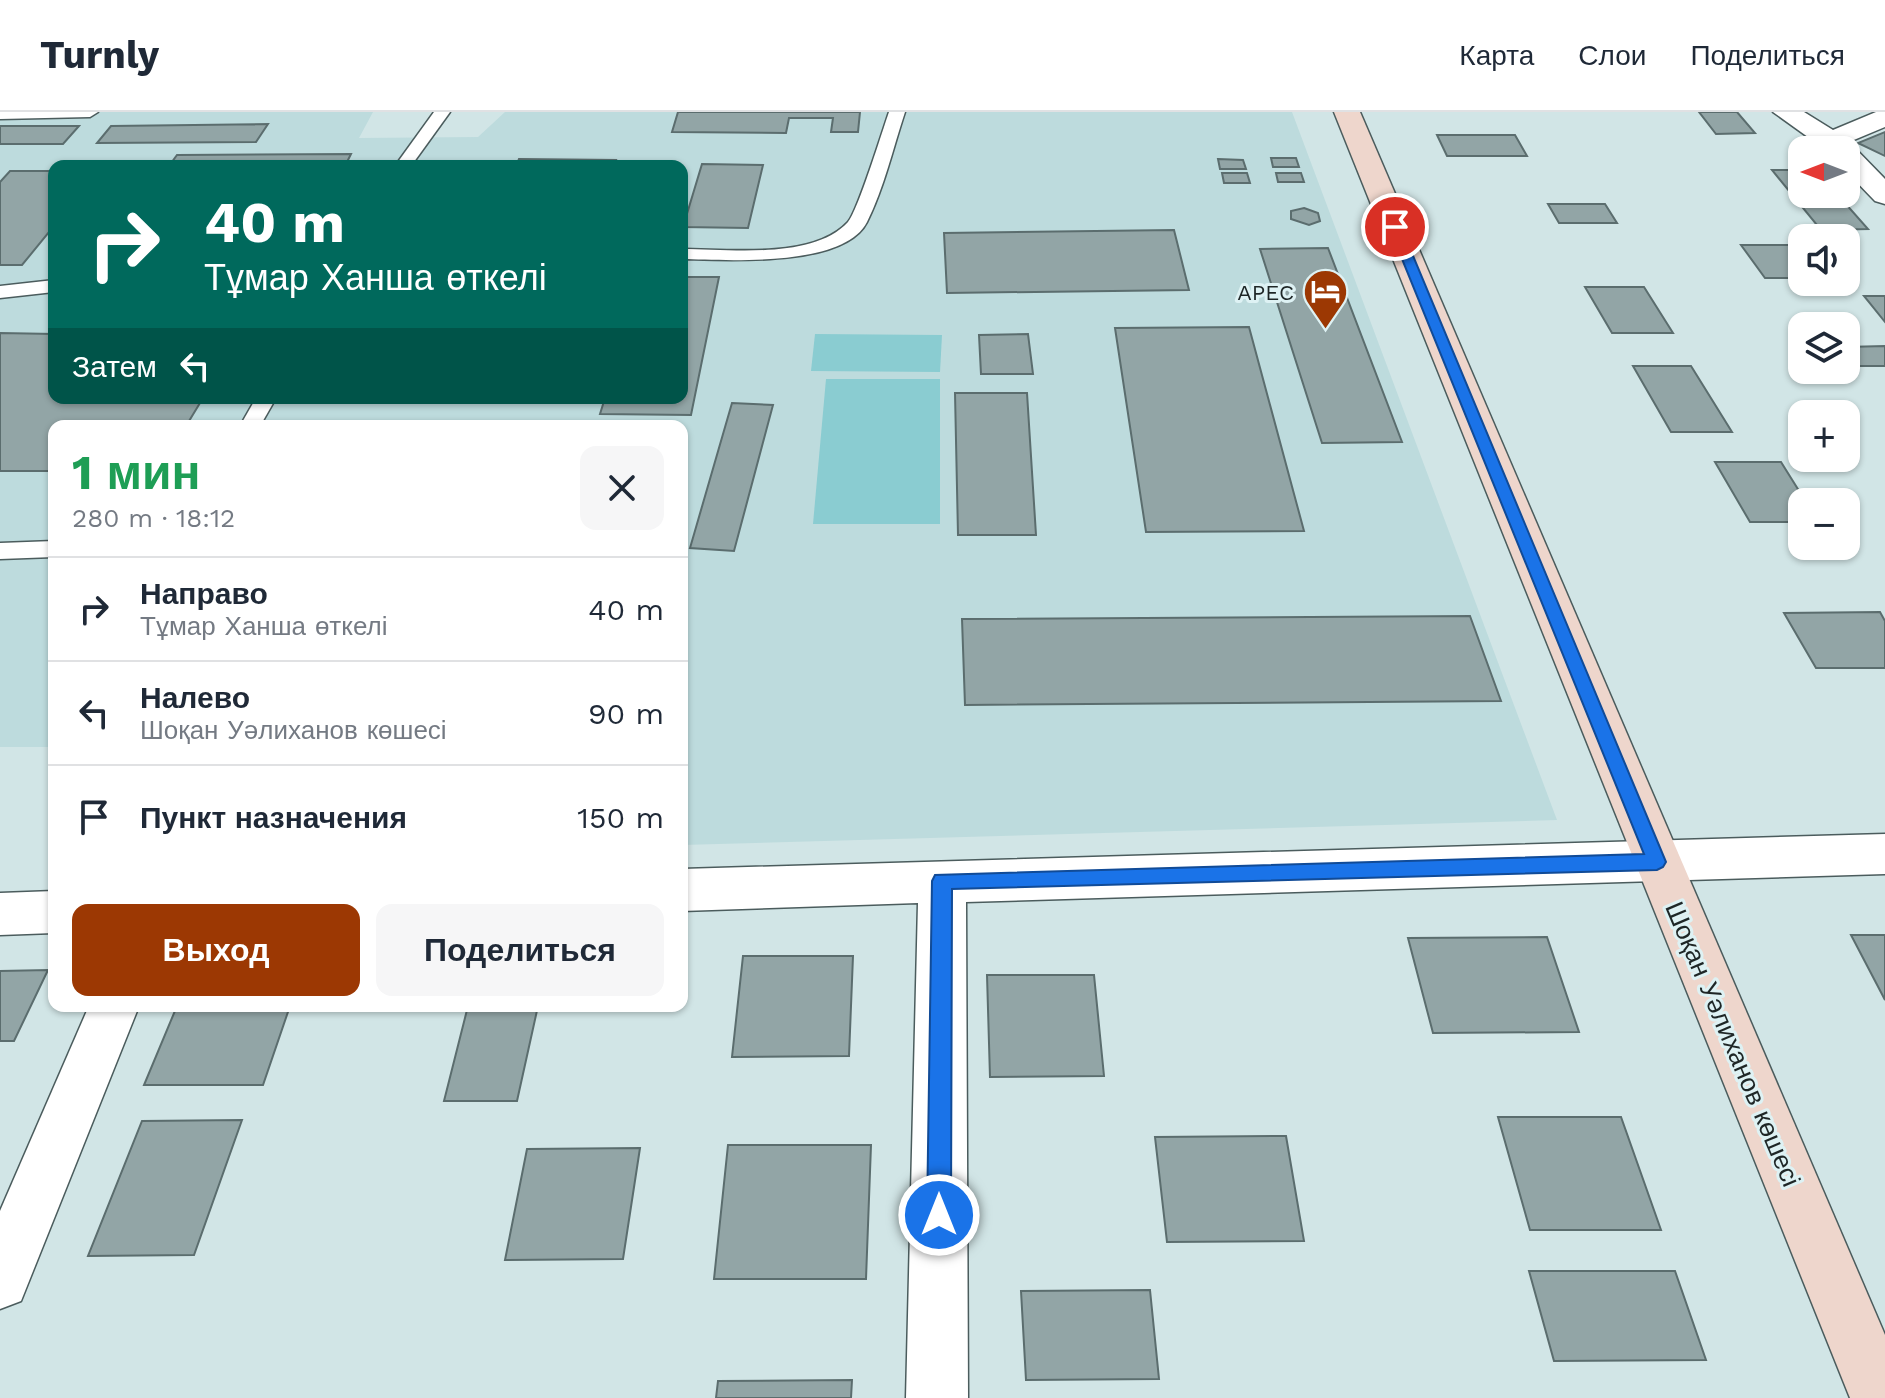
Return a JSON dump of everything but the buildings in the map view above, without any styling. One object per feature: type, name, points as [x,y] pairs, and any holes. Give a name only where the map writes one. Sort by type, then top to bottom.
[{"type":"main road","name":"Шоқан Уәлиханов көшесі","points":[[1347,112],[1881,1398]]},
{"type":"street","points":[[1786,112],[1822,136]]},
{"type":"street","points":[[1858,136],[1885,118]]},
{"type":"street","points":[[1860,169],[1885,195]]},
{"type":"street","points":[[688,890],[1885,854]]},
{"type":"street","points":[[937,1398],[942,881]]},
{"type":"street","points":[[0,914],[48,912]]},
{"type":"street","points":[[0,1280],[112,1012]]},
{"type":"lane","points":[[0,114],[90,112]]},
{"type":"lane","points":[[407,160],[442,112]]},
{"type":"lane","points":[[688,254],[784,255],[834,241],[858,223],[897,112]]},
{"type":"lane","points":[[0,292],[48,287]]},
{"type":"lane","points":[[0,551],[48,549]]},
{"type":"shaded area","points":[[0,112],[373,112],[359,138],[478,137],[505,112],[1292,112],[1557,820],[688,845],[688,420],[48,420],[48,747],[0,747]]},
{"type":"shaded area","points":[[815,334],[942,335],[940,372],[811,371]]},
{"type":"shaded area","points":[[826,379],[940,379],[940,524],[813,524]]},
{"type":"place","name":"APEC","points":[[1325,331]]},
{"type":"route","points":[[939,1215],[942,881],[1657,862],[1395,227]]}]
